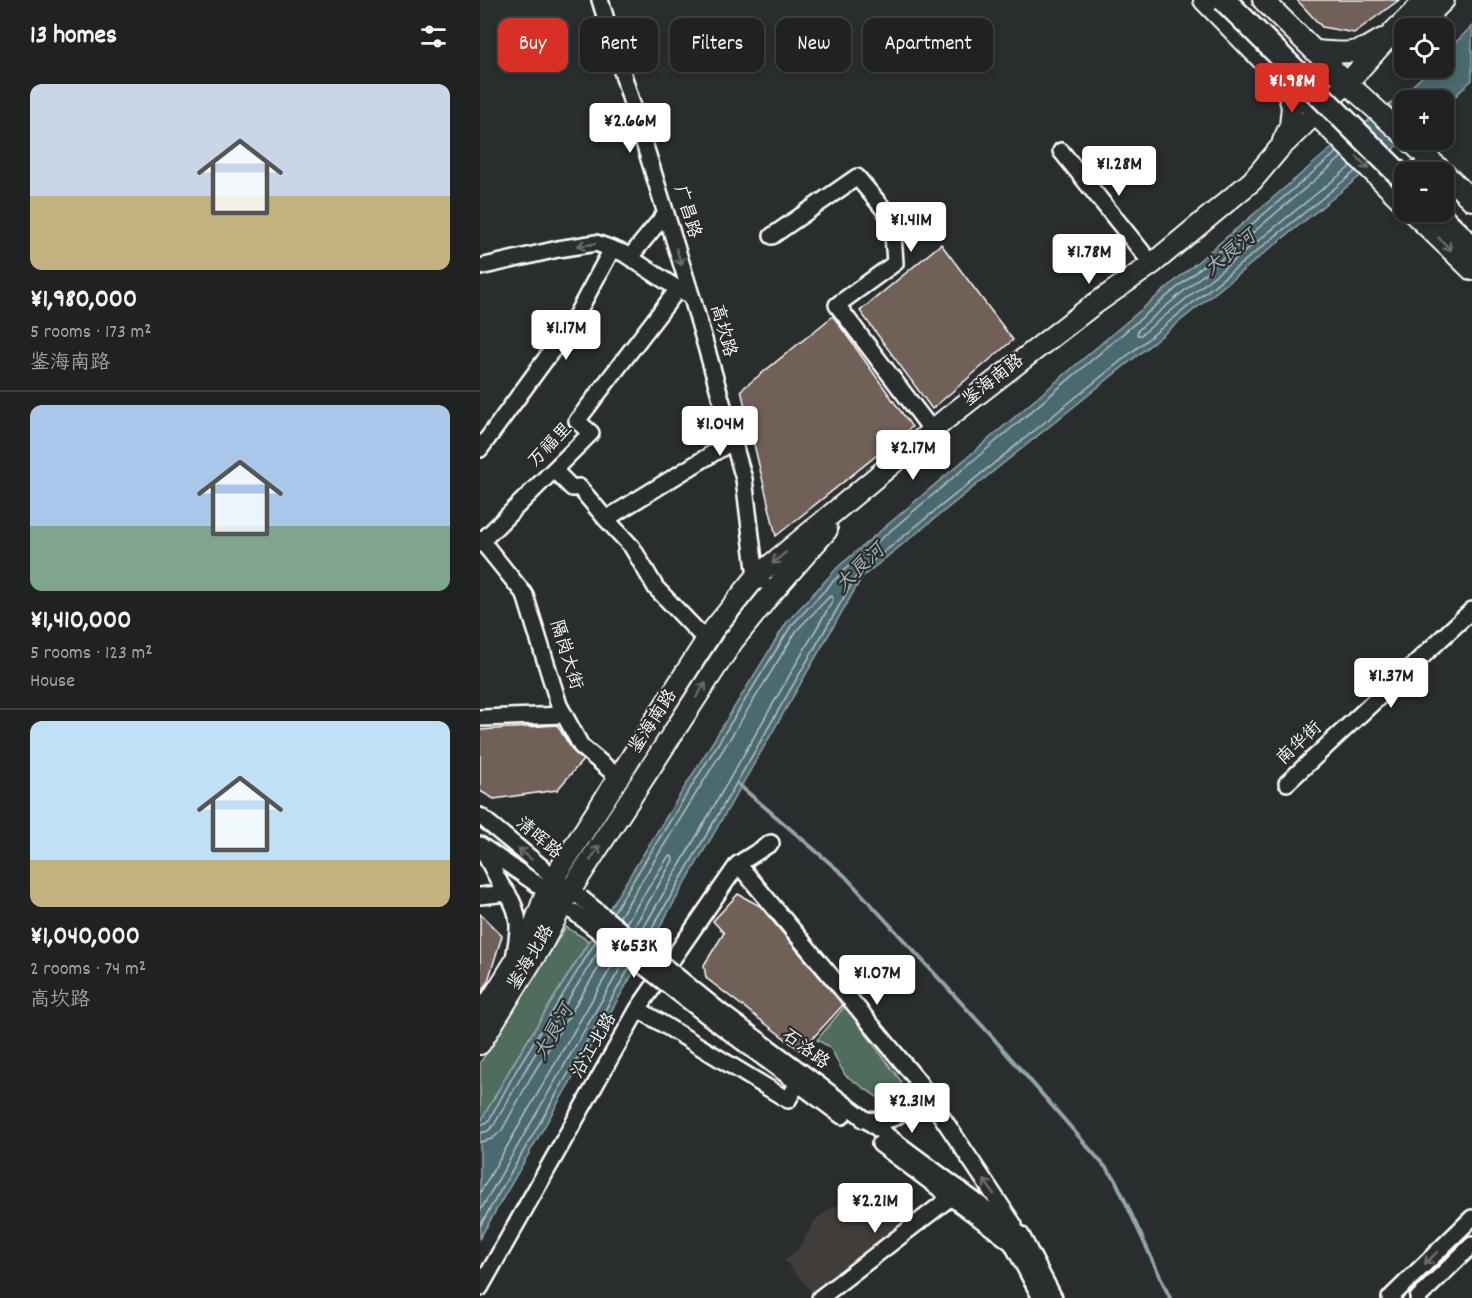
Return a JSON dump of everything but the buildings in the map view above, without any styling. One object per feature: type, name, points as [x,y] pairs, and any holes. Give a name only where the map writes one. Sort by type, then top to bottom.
[{"type":"highway","points":[[1224,0],[1394,169]]},
{"type":"highway","points":[[1244,0],[1407,162]]},
{"type":"highway","points":[[1454,198],[1472,227]]},
{"type":"highway","points":[[1434,222],[1472,247]]},
{"type":"main road","points":[[1204,0],[1284,82],[1302,96],[1319,118],[1394,193]]},
{"type":"main road","points":[[1263,0],[1394,126]]},
{"type":"main road","name":"鉴海南路","points":[[1412,18],[1425,0]]},
{"type":"main road","points":[[1426,18],[1444,0]]},
{"type":"main road","points":[[1316,51],[1349,54],[1394,37]]},
{"type":"main road","name":"鉴海南路","points":[[572,901],[733,641],[834,522],[934,434],[1094,314],[1156,271],[1257,187],[1319,118],[1394,40]]},
{"type":"main road","points":[[1279,149],[1291,122],[1292,106],[1284,82]]},
{"type":"main road","name":"鉴海南路","points":[[551,884],[713,630],[756,577],[1089,308],[1152,264],[1251,181],[1279,149],[1319,118]]},
{"type":"main road","points":[[1417,150],[1427,162]]},
{"type":"main road","points":[[1454,188],[1472,200]]},
{"type":"main road","points":[[1428,222],[1472,270]]},
{"type":"main road","name":"鉴海北路","points":[[480,1018],[529,939],[551,884]]},
{"type":"main road","name":"鉴海北路","points":[[480,1044],[572,901]]},
{"type":"street","name":"广昌路","points":[[600,0],[692,298]]},
{"type":"street","points":[[1061,152],[1152,264]]},
{"type":"street","points":[[772,236],[857,177],[892,219],[895,264],[837,305],[934,434]]},
{"type":"street","points":[[630,257],[666,213]]},
{"type":"street","name":"高坎路","points":[[480,267],[558,249],[596,243],[630,257],[692,298],[744,479],[756,577]]},
{"type":"street","points":[[480,449],[572,323],[612,249]]},
{"type":"street","name":"万福里","points":[[481,540],[591,433],[577,421],[678,289]]},
{"type":"street","points":[[606,519],[733,441]]},
{"type":"street","points":[[554,470],[572,488],[579,487],[632,547],[656,588],[705,639]]},
{"type":"street","name":"隔岗大街","points":[[481,540],[525,595],[560,705],[581,746],[618,777]]},
{"type":"street","points":[[756,577],[774,590]]},
{"type":"street","name":"南华街","points":[[1287,783],[1472,610]]},
{"type":"street","points":[[480,718],[565,715]]},
{"type":"street","name":"清晖路","points":[[480,816],[572,901]]},
{"type":"street","name":"沿江北路","points":[[480,1288],[638,1009],[738,864],[771,843]]},
{"type":"street","points":[[480,845],[501,885],[516,906],[519,932],[512,966]]},
{"type":"street","name":"清晖路","points":[[480,845],[551,884]]},
{"type":"street","points":[[738,864],[918,1081],[1021,1235]]},
{"type":"street","points":[[480,896],[507,892]]},
{"type":"street","name":"石洛路","points":[[572,901],[718,1016],[798,1083],[1012,1243],[1041,1298]]},
{"type":"street","points":[[638,1009],[788,1100],[798,1083]]},
{"type":"street","name":"石洛路","points":[[718,1016],[1021,1235],[1054,1298]]},
{"type":"street","points":[[864,1120],[886,1121],[904,1112],[918,1081]]},
{"type":"street","points":[[820,1298],[951,1197]]},
{"type":"street","points":[[1390,1298],[1472,1218]]},
{"type":"street","points":[[1418,1298],[1472,1245]]},
{"type":"shaded area","points":[[871,1188],[918,1217],[814,1295],[784,1260],[798,1249],[815,1220],[843,1200],[853,1208]]},
{"type":"green space","points":[[566,927],[589,941],[512,1066],[480,1123],[480,1063]]},
{"type":"green space","points":[[845,1006],[901,1081],[902,1093],[894,1102],[883,1101],[845,1075],[830,1047],[817,1040]]},
{"type":"water","points":[[1472,26],[1472,80],[1454,97],[1454,90],[1408,90],[1421,78],[1454,78],[1454,44]]},
{"type":"water","name":"大良河","points":[[1394,101],[1394,149],[862,577],[480,1238],[480,1123],[512,1066],[787,622],[839,566],[1327,152]]},
{"type":"waterway","points":[[739,785],[845,876],[988,1032],[1114,1177],[1170,1298]]}]
